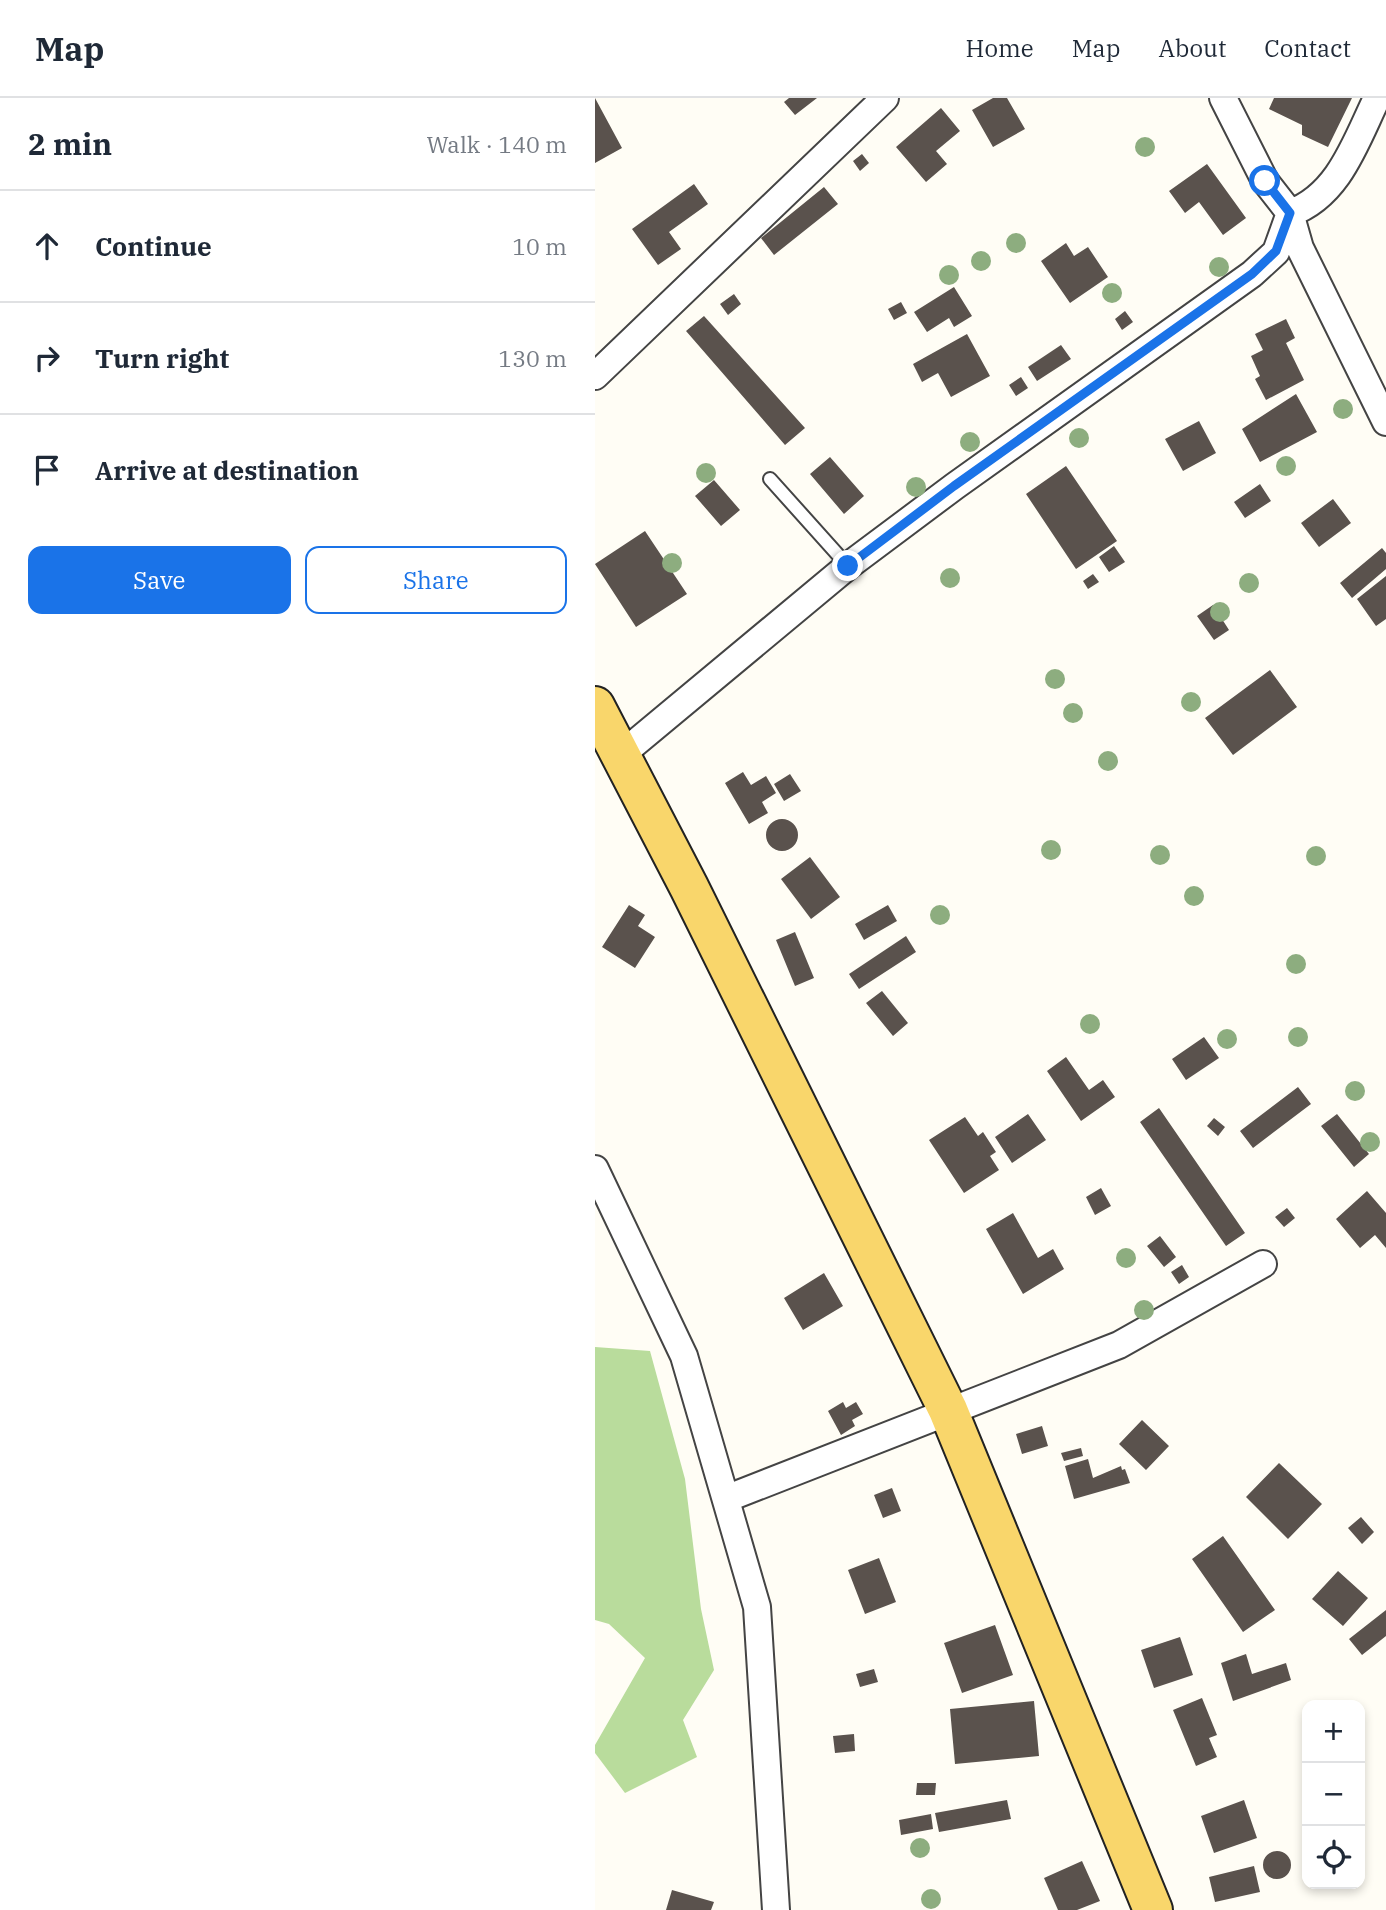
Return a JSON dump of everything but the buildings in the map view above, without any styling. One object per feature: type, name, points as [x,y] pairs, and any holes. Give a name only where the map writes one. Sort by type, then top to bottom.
[{"type":"main road","points":[[595,706],[622,754],[948,1410],[1153,1910]]},
{"type":"street","points":[[595,376],[885,98]]},
{"type":"street","points":[[1223,98],[1265,181],[1290,213],[1300,248],[1386,422]]},
{"type":"street","points":[[1290,213],[1307,207],[1328,189],[1354,146],[1377,98]]},
{"type":"street","points":[[622,754],[848,566],[954,486],[1252,274],[1276,251],[1290,213]]},
{"type":"street","points":[[595,1169],[684,1356],[728,1498],[757,1607],[776,1910]]},
{"type":"street","points":[[728,1498],[1118,1345],[1263,1264]]},
{"type":"lane","points":[[770,480],[848,566]]},
{"type":"green space","points":[[595,1347],[650,1351],[685,1479],[701,1609],[714,1670],[683,1720],[697,1757],[625,1793],[595,1753],[595,1745],[645,1658],[609,1624],[595,1620]]},
{"type":"route","points":[[848,566],[954,486],[1252,274],[1276,251],[1290,213],[1265,181]]}]
